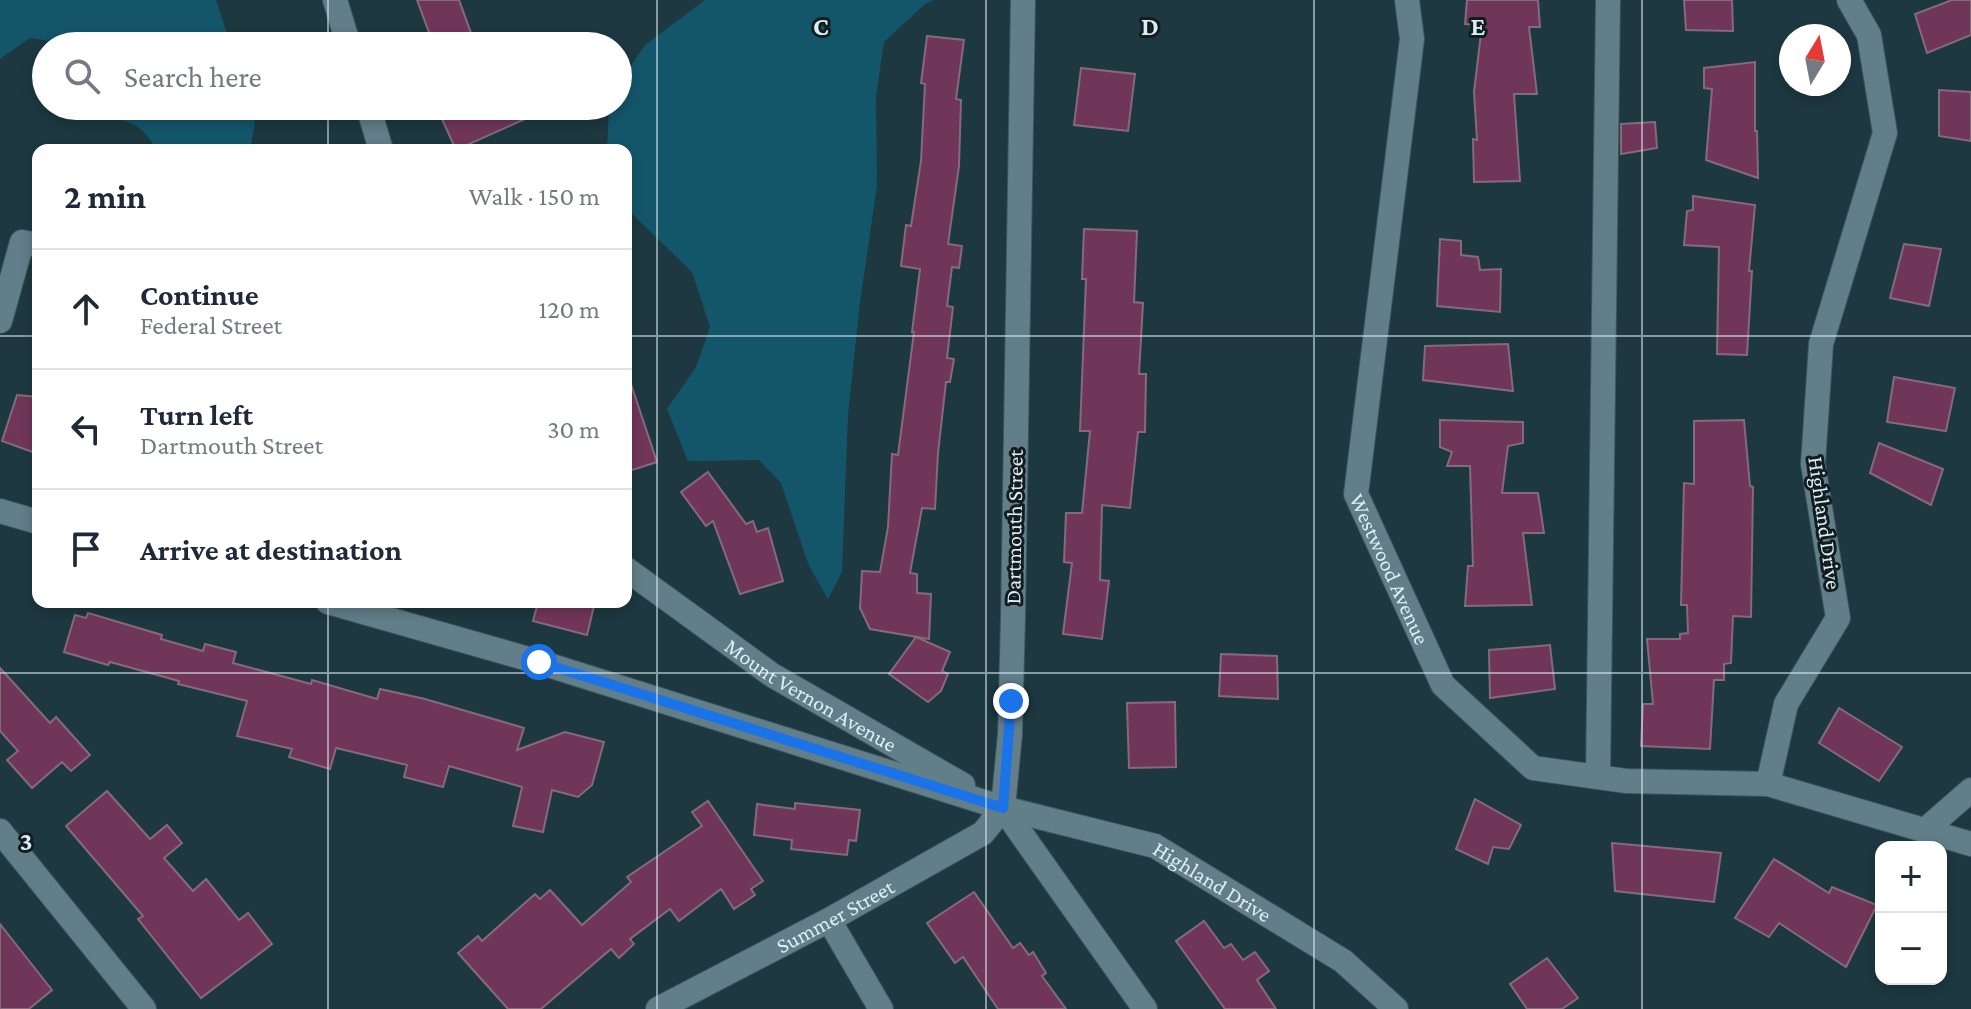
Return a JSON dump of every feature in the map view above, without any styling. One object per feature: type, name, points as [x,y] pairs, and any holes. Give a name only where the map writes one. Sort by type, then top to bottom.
[{"type":"street","points":[[335,0],[345,32]]},
{"type":"street","name":"Dartmouth Street","points":[[1003,808],[1010,734],[1013,617],[1023,0]]},
{"type":"street","name":"Westwood Avenue","points":[[1407,0],[1412,39],[1356,494],[1443,685],[1533,768],[1626,781],[1768,784]]},
{"type":"street","points":[[1598,777],[1608,0]]},
{"type":"street","name":"Highland Drive","points":[[1768,784],[1786,704],[1838,618],[1813,464],[1821,344],[1885,133],[1869,35],[1849,0]]},
{"type":"street","points":[[372,120],[379,144]]},
{"type":"street","points":[[0,321],[22,242],[32,244]]},
{"type":"street","points":[[0,511],[32,520]]},
{"type":"street","name":"Mount Vernon Avenue","points":[[632,573],[772,675],[1003,808]]},
{"type":"street","points":[[349,608],[539,662],[1003,808],[1145,1009]]},
{"type":"street","points":[[1768,784],[1971,844]]},
{"type":"street","points":[[1924,831],[1971,790]]},
{"type":"street","name":"Summer Street","points":[[658,1009],[829,920],[983,833],[1003,808]]},
{"type":"street","name":"Highland Drive","points":[[1003,808],[1155,846],[1343,961],[1396,1009]]},
{"type":"street","points":[[0,831],[144,1009]]},
{"type":"street","points":[[829,920],[881,1009]]},
{"type":"shaded area","points":[[0,0],[216,0],[226,32],[32,32],[32,38],[0,59]]},
{"type":"shaded area","points":[[705,0],[934,0],[925,4],[884,42],[876,96],[877,186],[848,415],[842,572],[828,599],[809,566],[781,483],[759,460],[688,461],[667,409],[696,367],[710,327],[692,272],[632,214],[632,144],[607,144],[608,120],[632,120],[632,64],[645,45]]},
{"type":"shaded area","points":[[120,120],[255,122],[251,144],[153,144],[133,124]]},
{"type":"building","points":[[417,0],[459,0],[471,32],[429,32]]},
{"type":"building","points":[[1467,0],[1538,0],[1540,27],[1529,27],[1537,94],[1514,94],[1520,181],[1474,182],[1473,139],[1477,140],[1474,92],[1482,25],[1465,24]]},
{"type":"building","points":[[1684,0],[1732,0],[1733,31],[1686,30]]},
{"type":"building","points":[[1952,0],[1971,0],[1971,35],[1927,53],[1915,14]]},
{"type":"building","points":[[927,36],[964,40],[956,99],[961,100],[959,166],[948,244],[962,246],[959,268],[952,267],[947,306],[953,307],[947,358],[954,359],[950,382],[946,382],[935,509],[922,508],[910,573],[917,574],[917,593],[931,594],[929,639],[870,629],[860,608],[862,571],[880,572],[888,527],[892,454],[898,455],[914,332],[920,269],[901,266],[906,225],[911,226],[921,161],[925,84],[921,83]]},
{"type":"building","points":[[1755,62],[1758,178],[1706,160],[1712,89],[1704,88],[1704,68]]},
{"type":"building","points":[[1081,68],[1135,74],[1128,131],[1074,125]]},
{"type":"building","points":[[1939,90],[1971,92],[1971,141],[1939,136]]},
{"type":"building","points":[[442,120],[523,120],[469,144],[453,144]]},
{"type":"building","points":[[1655,122],[1657,148],[1621,154],[1621,124]]},
{"type":"building","points":[[1693,196],[1755,205],[1749,271],[1752,271],[1747,355],[1717,354],[1719,247],[1684,245],[1687,211],[1693,210]]},
{"type":"building","points":[[1084,229],[1137,231],[1134,302],[1143,303],[1139,374],[1146,374],[1145,432],[1138,432],[1130,508],[1102,505],[1100,580],[1109,581],[1102,639],[1063,634],[1072,563],[1064,562],[1066,513],[1082,513],[1090,431],[1080,431],[1086,279],[1082,279]]},
{"type":"building","points":[[1440,239],[1461,241],[1461,255],[1478,257],[1480,270],[1501,269],[1500,312],[1437,306]]},
{"type":"building","points":[[1904,244],[1941,249],[1929,306],[1890,298]]},
{"type":"building","points":[[1508,344],[1513,391],[1423,380],[1425,346]]},
{"type":"building","points":[[1894,377],[1955,388],[1946,431],[1887,422]]},
{"type":"building","points":[[632,387],[657,462],[632,470]]},
{"type":"building","points":[[17,395],[32,396],[32,452],[2,441]]},
{"type":"building","points":[[1440,420],[1523,422],[1523,443],[1508,446],[1502,493],[1538,493],[1544,533],[1523,533],[1532,605],[1465,606],[1468,566],[1473,566],[1470,466],[1447,466],[1452,452],[1440,447]]},
{"type":"building","points":[[1744,420],[1750,486],[1753,487],[1751,617],[1733,616],[1731,663],[1724,664],[1724,680],[1714,680],[1710,749],[1641,746],[1643,704],[1653,704],[1647,639],[1680,639],[1680,634],[1688,633],[1687,605],[1681,605],[1684,483],[1694,484],[1694,421]]},
{"type":"building","points":[[1879,443],[1943,469],[1931,505],[1870,473]]},
{"type":"building","points":[[708,472],[746,524],[753,521],[757,532],[768,528],[783,581],[740,594],[713,521],[706,526],[681,492]]},
{"type":"building","points":[[536,608],[594,608],[587,635],[533,621]]},
{"type":"building","points":[[88,613],[203,651],[205,644],[236,652],[233,663],[311,684],[312,680],[377,699],[380,689],[524,728],[517,750],[565,732],[604,742],[592,785],[578,797],[552,790],[543,832],[513,826],[522,787],[449,766],[443,787],[404,777],[407,765],[336,748],[330,769],[289,757],[292,749],[237,736],[247,701],[64,652],[75,615],[86,618]]},
{"type":"building","points":[[916,637],[950,652],[942,671],[948,674],[941,691],[928,702],[889,674]]},
{"type":"building","points":[[1550,645],[1555,689],[1490,698],[1489,650]]},
{"type":"building","points":[[1221,654],[1277,656],[1278,699],[1219,696]]},
{"type":"building","points":[[0,668],[50,723],[56,717],[90,755],[71,771],[62,762],[32,788],[7,760],[18,751],[0,731]]},
{"type":"building","points":[[1175,702],[1176,767],[1129,768],[1127,703]]},
{"type":"building","points":[[1839,708],[1902,747],[1879,781],[1819,743]]},
{"type":"building","points":[[107,791],[150,839],[167,825],[182,843],[164,858],[193,891],[206,879],[239,920],[248,913],[272,944],[201,998],[138,919],[143,916],[66,826]]},
{"type":"building","points":[[1475,799],[1521,825],[1509,849],[1493,847],[1488,864],[1456,849]]},
{"type":"building","points":[[708,801],[763,881],[751,889],[755,895],[734,909],[721,889],[679,921],[670,909],[630,939],[634,944],[619,958],[611,949],[541,1009],[508,1009],[458,953],[478,936],[482,941],[535,894],[540,899],[550,890],[582,925],[631,882],[627,877],[702,826],[692,812]]},
{"type":"building","points":[[795,803],[860,810],[856,841],[849,840],[847,855],[791,849],[792,840],[754,835],[757,804],[795,809]]},
{"type":"building","points":[[1612,843],[1721,853],[1714,902],[1615,891]]},
{"type":"building","points":[[1774,859],[1829,893],[1832,887],[1875,904],[1846,967],[1779,923],[1769,937],[1735,918]]},
{"type":"building","points":[[974,892],[1013,948],[1020,943],[1029,955],[1033,952],[1046,973],[1042,976],[1066,1009],[998,1009],[963,957],[955,963],[927,923]]},
{"type":"building","points":[[1204,921],[1224,948],[1231,944],[1243,960],[1255,952],[1269,971],[1257,980],[1276,1009],[1225,1009],[1176,941]]},
{"type":"building","points":[[0,924],[52,990],[29,1009],[0,1009]]},
{"type":"building","points":[[1547,958],[1578,998],[1562,1009],[1527,1009],[1510,984]]},
{"type":"route","points":[[539,662],[1003,808],[1011,701]]}]
